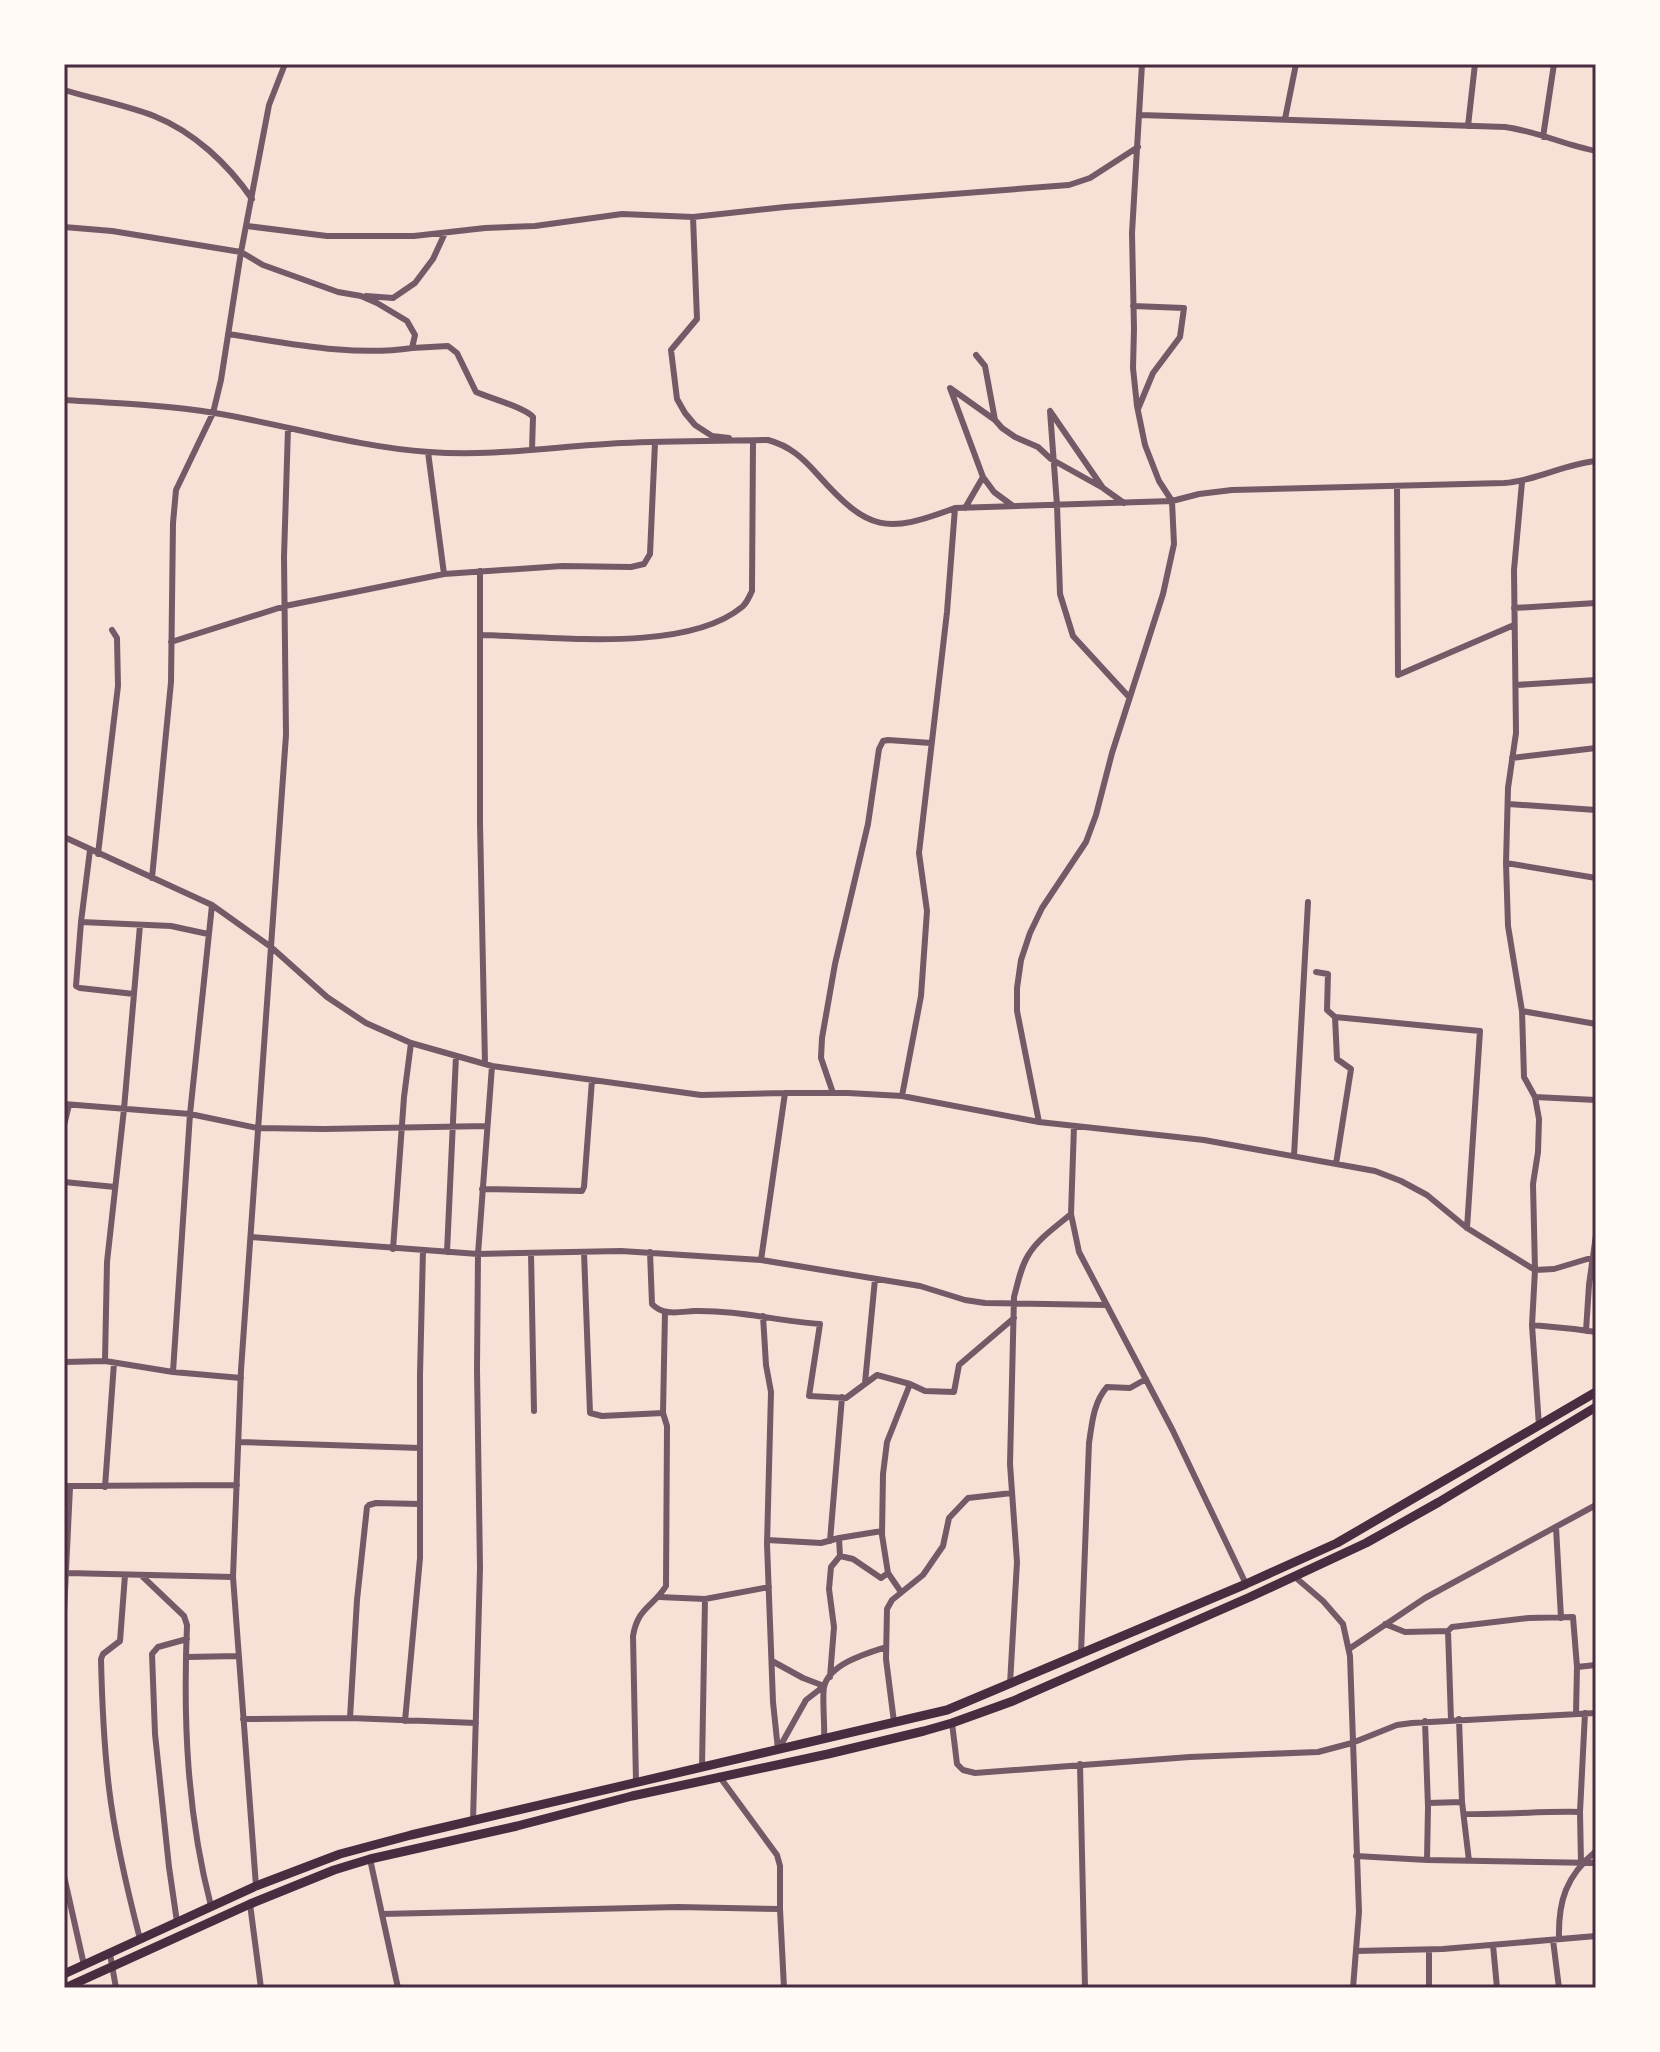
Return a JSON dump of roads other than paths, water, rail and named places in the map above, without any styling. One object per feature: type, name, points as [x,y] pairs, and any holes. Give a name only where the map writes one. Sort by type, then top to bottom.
[{"type":"main road","points":[[64,1974],[256,1886],[340,1854],[947,1710],[1337,1543],[1596,1392]]},
{"type":"main road","points":[[65,1988],[250,1904],[370,1859],[719,1776],[828,1754],[952,1723],[1027,1695],[1366,1543],[1596,1407]]},
{"type":"street","points":[[152,878],[171,682],[176,490],[213,413],[269,105],[285,64]]},
{"type":"street","points":[[1039,1122],[1017,1011],[1021,960],[1042,908],[1086,842],[1172,558],[1172,501],[1159,481],[1145,445],[1133,368],[1132,233],[1142,64]]},
{"type":"street","points":[[1285,119],[1296,64]]},
{"type":"street","points":[[1468,126],[1475,64]]},
{"type":"street","points":[[1543,137],[1554,64]]},
{"type":"street","points":[[64,90],[155,116],[176,127],[219,159],[252,199]]},
{"type":"street","points":[[1140,115],[1523,129],[1596,151]]},
{"type":"street","points":[[247,226],[327,236],[383,237],[535,226],[622,214],[693,217],[1069,185],[1090,178],[1138,147]]},
{"type":"street","points":[[693,217],[697,319],[671,350],[677,399],[695,425],[712,436],[753,441]]},
{"type":"street","points":[[64,227],[112,231],[241,252],[263,265],[338,292],[393,298],[415,283],[433,259],[445,233]]},
{"type":"street","points":[[361,296],[407,321],[415,335],[412,348]]},
{"type":"street","points":[[1133,306],[1184,308],[1180,337],[1153,373],[1138,410]]},
{"type":"street","points":[[228,334],[321,348],[394,351],[448,346],[457,353],[476,392],[528,410],[533,417],[532,450]]},
{"type":"street","points":[[976,355],[985,366],[995,420]]},
{"type":"street","points":[[1013,506],[994,492],[983,477],[950,388],[1015,437],[1038,447],[1054,461],[1124,503]]},
{"type":"street","points":[[64,400],[213,413],[332,439],[428,452],[488,454],[622,443],[768,440],[800,455],[834,493],[860,514],[875,523],[892,526],[919,521],[955,508],[1172,501],[1232,490],[1522,482],[1556,469],[1596,461]]},
{"type":"street","points":[[1103,488],[1050,411],[1060,594],[1073,636],[1129,697]]},
{"type":"street","points":[[256,1886],[233,1577],[241,1378],[286,735],[288,428]]},
{"type":"street","points":[[480,635],[617,639],[691,631],[725,618],[745,605],[752,591],[753,441]]},
{"type":"street","points":[[171,642],[285,606],[444,574],[644,564],[650,554],[655,443]]},
{"type":"street","points":[[428,452],[444,574]]},
{"type":"street","points":[[965,508],[983,477]]},
{"type":"street","points":[[1522,482],[1514,570],[1516,733],[1508,788],[1506,863],[1508,926],[1522,1011],[1524,1077],[1535,1097],[1539,1134],[1533,1184],[1535,1270],[1532,1325],[1539,1426]]},
{"type":"street","points":[[1397,486],[1398,675],[1514,625]]},
{"type":"street","points":[[902,1096],[921,996],[927,911],[919,853],[947,612],[955,508]]},
{"type":"street","points":[[473,1821],[480,1568],[478,1254],[488,1065],[480,823],[480,571]]},
{"type":"street","points":[[1514,608],[1596,603]]},
{"type":"street","points":[[98,854],[118,686],[117,638],[112,630]]},
{"type":"street","points":[[1516,685],[1596,680]]},
{"type":"street","points":[[833,1093],[821,1058],[822,1038],[835,964],[868,824],[879,749],[883,741],[888,740],[931,743]]},
{"type":"street","points":[[1512,758],[1596,748]]},
{"type":"street","points":[[1508,804],[1596,810]]},
{"type":"street","points":[[64,837],[212,905],[271,947],[327,997],[366,1023],[411,1043],[488,1065],[701,1095],[833,1093],[902,1096],[1039,1122],[1204,1140],[1375,1171],[1401,1181],[1427,1195],[1467,1228],[1535,1270],[1554,1269],[1594,1257]]},
{"type":"street","points":[[90,850],[76,986],[134,994]]},
{"type":"street","points":[[1506,863],[1596,878]]},
{"type":"street","points":[[1294,1156],[1308,902]]},
{"type":"street","points":[[173,1372],[190,1114],[212,905]]},
{"type":"street","points":[[81,922],[171,926],[208,934]]},
{"type":"street","points":[[105,1361],[107,1262],[140,925]]},
{"type":"street","points":[[1316,972],[1328,974],[1327,1010],[1335,1017],[1480,1031],[1467,1228]]},
{"type":"street","points":[[1522,1011],[1596,1024]]},
{"type":"street","points":[[1335,1017],[1337,1059],[1351,1069],[1336,1164]]},
{"type":"street","points":[[393,1249],[401,1127],[411,1043]]},
{"type":"street","points":[[447,1252],[456,1056]]},
{"type":"street","points":[[482,1189],[582,1191],[592,1080]]},
{"type":"street","points":[[761,1260],[785,1093]]},
{"type":"street","points":[[1535,1097],[1596,1100]]},
{"type":"street","points":[[64,1125],[67,1105],[190,1114],[257,1128],[487,1126]]},
{"type":"street","points":[[1074,1126],[1071,1214],[1079,1252],[1173,1431],[1246,1584]]},
{"type":"street","points":[[64,1182],[115,1187]]},
{"type":"street","points":[[1010,1684],[1017,1562],[1010,1464],[1014,1303],[1019,1275],[1029,1254],[1071,1214]]},
{"type":"street","points":[[1586,1331],[1596,1235]]},
{"type":"street","points":[[251,1237],[478,1254],[650,1252],[761,1260],[920,1286],[985,1303],[1106,1305]]},
{"type":"street","points":[[405,1721],[420,1558],[423,1250]]},
{"type":"street","points":[[584,1252],[590,1413],[602,1416],[663,1413]]},
{"type":"street","points":[[650,1252],[652,1304],[657,1309],[665,1312],[703,1311],[763,1316],[820,1324],[809,1396],[846,1398],[877,1375],[925,1391],[954,1392],[959,1365],[1014,1318]]},
{"type":"street","points":[[531,1253],[534,1411]]},
{"type":"street","points":[[865,1384],[875,1279]]},
{"type":"street","points":[[636,1782],[635,1622],[666,1586],[665,1312]]},
{"type":"street","points":[[763,1316],[771,1392],[767,1540],[778,1750]]},
{"type":"street","points":[[1532,1325],[1596,1332]]},
{"type":"street","points":[[64,1362],[105,1361],[173,1372],[241,1378]]},
{"type":"street","points":[[105,1487],[114,1363]]},
{"type":"street","points":[[1081,1654],[1089,1443],[1094,1410],[1107,1387],[1130,1388],[1146,1379]]},
{"type":"street","points":[[901,1592],[888,1573],[882,1531],[883,1474],[887,1442],[910,1384]]},
{"type":"street","points":[[830,1541],[842,1397]]},
{"type":"street","points":[[239,1442],[420,1448]]},
{"type":"street","points":[[64,1612],[67,1486],[237,1485]]},
{"type":"street","points":[[894,1722],[886,1659],[887,1609],[892,1600],[923,1575],[943,1546],[949,1518],[968,1498],[1012,1493]]},
{"type":"street","points":[[350,1718],[357,1600],[367,1507],[376,1503],[420,1504]]},
{"type":"street","points":[[1349,1649],[1425,1598],[1596,1505]]},
{"type":"street","points":[[1556,1527],[1561,1618]]},
{"type":"street","points":[[767,1540],[821,1543],[882,1531]]},
{"type":"street","points":[[830,1677],[834,1627],[829,1589],[831,1567],[840,1556],[839,1538]]},
{"type":"street","points":[[840,1556],[853,1559],[881,1578],[888,1573]]},
{"type":"street","points":[[67,1573],[233,1577]]},
{"type":"street","points":[[125,1575],[120,1641],[101,1659],[102,1698],[109,1790],[124,1878],[140,1939]]},
{"type":"street","points":[[142,1576],[184,1616],[187,1625],[185,1726],[188,1777],[200,1865],[211,1906]]},
{"type":"street","points":[[1295,1577],[1323,1601],[1343,1624],[1349,1649],[1359,1912],[1353,1988]]},
{"type":"street","points":[[659,1597],[705,1599],[769,1587]]},
{"type":"street","points":[[702,1767],[705,1599]]},
{"type":"street","points":[[1385,1624],[1405,1632],[1448,1631],[1452,1627],[1529,1618],[1573,1617],[1577,1667],[1576,1714]]},
{"type":"street","points":[[1448,1631],[1469,1861]]},
{"type":"street","points":[[177,1922],[155,1734],[152,1654],[158,1647],[187,1639]]},
{"type":"street","points":[[778,1750],[806,1700],[824,1686],[834,1672],[858,1657],[886,1647]]},
{"type":"street","points":[[187,1657],[238,1656]]},
{"type":"street","points":[[772,1661],[824,1686]]},
{"type":"street","points":[[1577,1667],[1596,1665]]},
{"type":"street","points":[[824,1686],[824,1739]]},
{"type":"street","points":[[1581,1863],[1585,1713]]},
{"type":"street","points":[[952,1723],[957,1764],[963,1770],[975,1773],[1190,1757],[1318,1752],[1352,1743],[1397,1725],[1425,1721],[1596,1713]]},
{"type":"street","points":[[243,1719],[350,1718],[476,1723]]},
{"type":"street","points":[[1425,1721],[1427,1860]]},
{"type":"street","points":[[1080,1764],[1085,1988]]},
{"type":"street","points":[[719,1776],[777,1855],[780,1866],[784,1988]]},
{"type":"street","points":[[1428,1803],[1462,1802]]},
{"type":"street","points":[[1464,1814],[1580,1812]]},
{"type":"street","points":[[1559,1988],[1556,1940],[1563,1894],[1581,1863],[1596,1851]]},
{"type":"street","points":[[1356,1856],[1596,1863]]},
{"type":"street","points":[[370,1859],[398,1988]]},
{"type":"street","points":[[64,1876],[84,1965]]},
{"type":"street","points":[[250,1904],[261,1988]]},
{"type":"street","points":[[382,1914],[678,1907],[780,1909]]},
{"type":"street","points":[[1356,1951],[1429,1950],[1596,1936]]},
{"type":"street","points":[[1493,1945],[1497,1988]]},
{"type":"street","points":[[1429,1950],[1429,1988]]},
{"type":"street","points":[[110,1954],[116,1988]]}]
